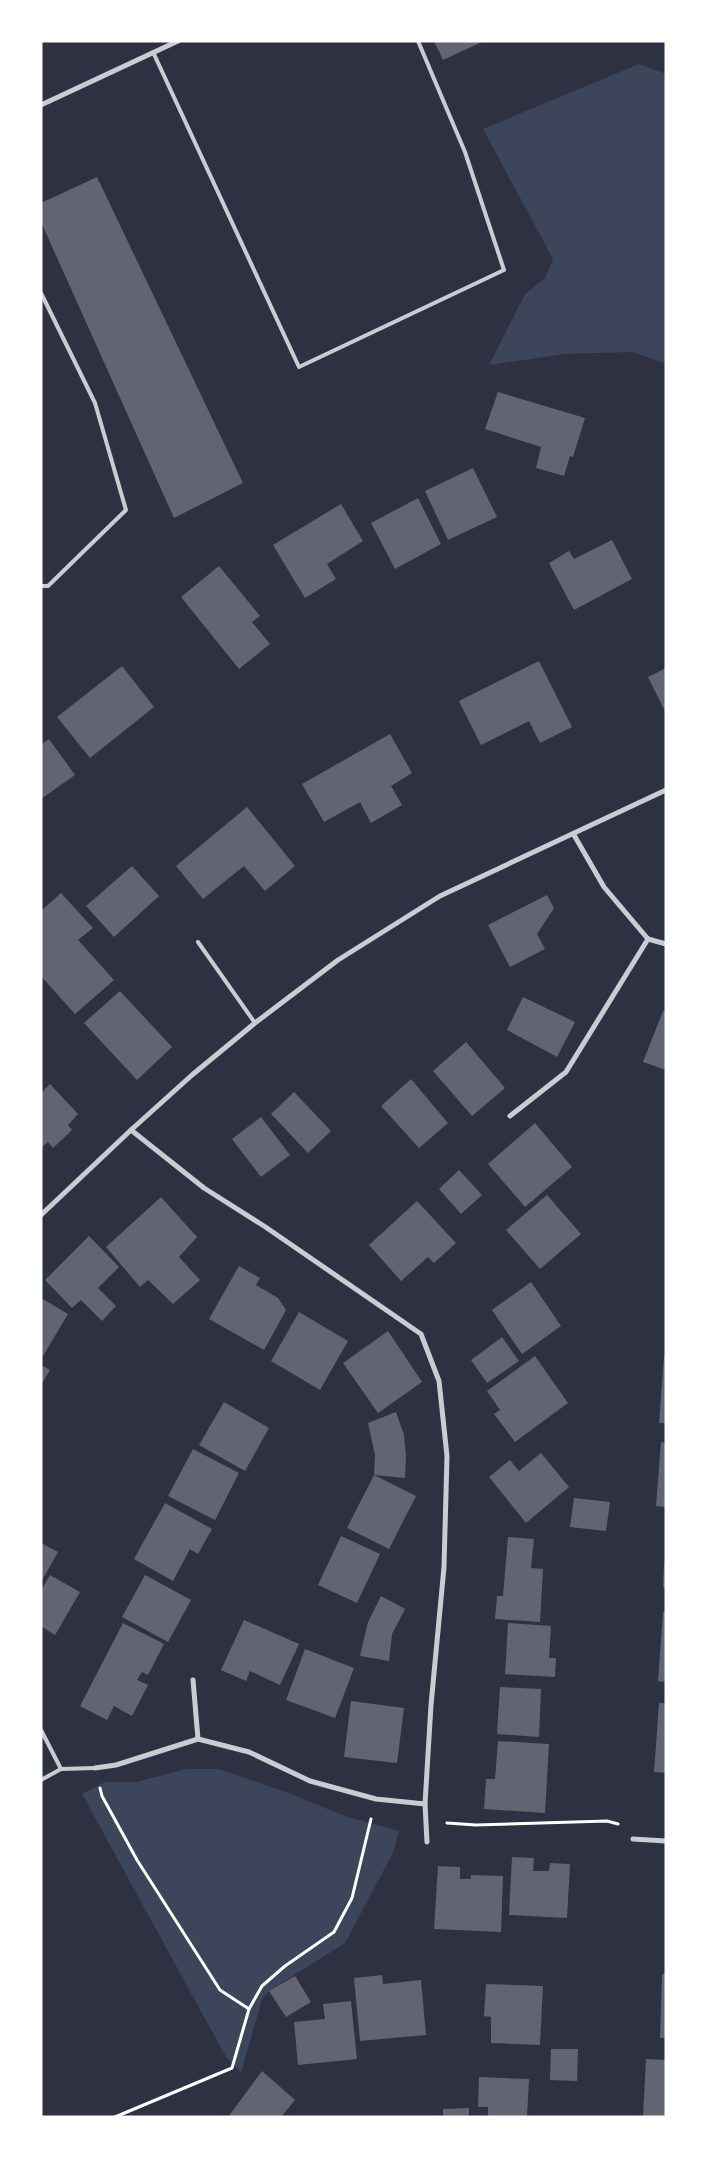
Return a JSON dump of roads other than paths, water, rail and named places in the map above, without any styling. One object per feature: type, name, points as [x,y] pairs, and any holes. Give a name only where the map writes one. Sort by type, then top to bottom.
[{"type":"street","points":[[41,105],[178,41]]},
{"type":"street","points":[[41,1215],[192,1075],[255,1023],[338,960],[440,896],[574,835],[666,790]]},
{"type":"street","points":[[574,835],[604,887],[648,939],[666,944]]},
{"type":"street","points":[[510,1116],[566,1072],[648,939]]},
{"type":"street","points":[[131,1130],[204,1188],[264,1226],[421,1334],[439,1381],[447,1456],[444,1567],[431,1705],[425,1804],[427,1842]]},
{"type":"street","points":[[193,1680],[198,1739]]},
{"type":"street","points":[[95,1768],[116,1765],[198,1739],[249,1752],[310,1781],[376,1799],[425,1804]]},
{"type":"street","points":[[633,1839],[666,1840]]},
{"type":"lane","points":[[152,52],[299,367],[504,270],[465,152],[418,41]]},
{"type":"lane","points":[[41,293],[95,403],[126,510],[48,586],[41,586]]},
{"type":"lane","points":[[198,942],[255,1023]]},
{"type":"lane","points":[[41,1730],[61,1769]]},
{"type":"lane","points":[[41,1780],[61,1769],[95,1768]]}]
